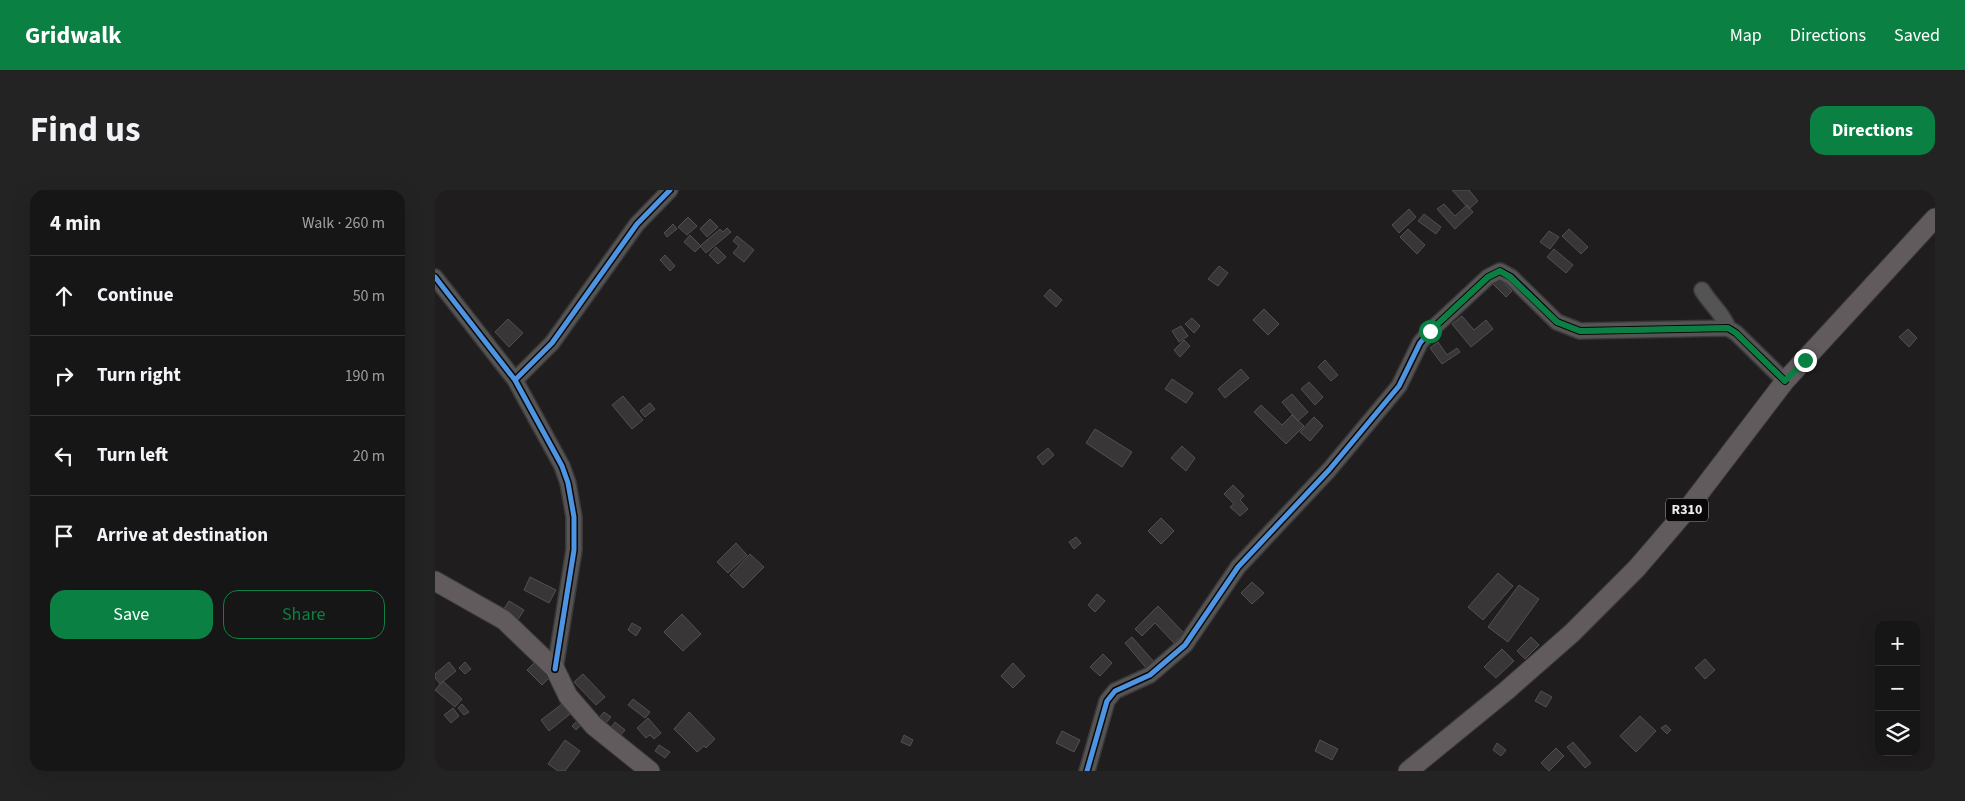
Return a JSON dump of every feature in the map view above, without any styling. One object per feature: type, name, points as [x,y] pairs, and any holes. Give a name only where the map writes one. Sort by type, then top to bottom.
[{"type":"main road","name":"R310","points":[[1407,771],[1506,691],[1572,634],[1637,568],[1685,512],[1785,381],[1935,218]]},
{"type":"main road","points":[[435,581],[504,620],[555,669],[568,696],[594,726],[650,771]]},
{"type":"street","points":[[515,380],[552,343],[637,224],[670,190]]},
{"type":"street","points":[[1087,771],[1107,701],[1115,691],[1150,675],[1185,645],[1238,567],[1329,470],[1399,386],[1420,343],[1430,331],[1488,277],[1500,271],[1511,278],[1557,322],[1580,331],[1728,328],[1736,333],[1785,381]]},
{"type":"street","points":[[435,276],[515,380],[562,466],[568,483],[574,517],[574,550],[555,669]]},
{"type":"street","points":[[1702,290],[1707,299],[1725,318],[1728,328]]},
{"type":"building","points":[[1452,190],[1469,190],[1478,201],[1469,209]]},
{"type":"building","points":[[1444,204],[1455,216],[1467,205],[1473,212],[1455,229],[1437,209]]},
{"type":"building","points":[[1409,209],[1416,217],[1399,233],[1392,225]]},
{"type":"building","points":[[1424,214],[1441,227],[1436,234],[1418,221]]},
{"type":"building","points":[[688,217],[697,226],[687,235],[678,227]]},
{"type":"building","points":[[710,219],[718,227],[707,237],[700,229]]},
{"type":"building","points":[[673,224],[677,229],[667,237],[664,233]]},
{"type":"building","points":[[727,228],[731,232],[706,253],[700,246],[720,229],[723,232]]},
{"type":"building","points":[[1408,229],[1425,245],[1417,254],[1400,237]]},
{"type":"building","points":[[1569,229],[1588,247],[1581,254],[1562,236]]},
{"type":"building","points":[[1549,231],[1559,237],[1550,249],[1540,242]]},
{"type":"building","points":[[690,235],[701,246],[695,252],[684,242]]},
{"type":"building","points":[[737,236],[754,250],[744,262],[733,253],[739,246],[733,241]]},
{"type":"building","points":[[716,247],[726,257],[718,264],[709,255]]},
{"type":"building","points":[[1554,249],[1573,265],[1566,273],[1547,257]]},
{"type":"building","points":[[665,255],[675,266],[670,271],[660,260]]},
{"type":"building","points":[[1219,266],[1228,273],[1218,286],[1208,279]]},
{"type":"building","points":[[1499,278],[1512,291],[1506,297],[1493,284]]},
{"type":"building","points":[[1050,289],[1062,300],[1056,307],[1044,296]]},
{"type":"building","points":[[1264,309],[1279,324],[1268,335],[1253,320]]},
{"type":"building","points":[[1462,316],[1474,330],[1486,320],[1493,329],[1471,347],[1452,324]]},
{"type":"building","points":[[1192,318],[1200,326],[1194,333],[1185,324]]},
{"type":"building","points":[[508,319],[523,333],[509,347],[495,332]]},
{"type":"building","points":[[1181,326],[1188,336],[1179,342],[1172,331]]},
{"type":"building","points":[[1908,329],[1917,338],[1909,347],[1899,337]]},
{"type":"building","points":[[1184,340],[1190,346],[1180,357],[1174,350]]},
{"type":"building","points":[[1438,342],[1447,355],[1457,348],[1460,352],[1442,364],[1430,348]]},
{"type":"building","points":[[1325,360],[1338,375],[1331,381],[1318,367]]},
{"type":"building","points":[[1241,369],[1249,378],[1225,398],[1218,389]]},
{"type":"building","points":[[1172,379],[1193,393],[1186,403],[1165,389]]},
{"type":"building","points":[[1309,382],[1323,397],[1315,405],[1301,389]]},
{"type":"building","points":[[1292,394],[1308,412],[1298,421],[1282,402]]},
{"type":"building","points":[[623,396],[643,420],[632,429],[612,405]]},
{"type":"building","points":[[650,403],[655,409],[645,417],[640,411]]},
{"type":"building","points":[[1261,405],[1282,425],[1292,415],[1304,426],[1286,444],[1254,412]]},
{"type":"building","points":[[1314,417],[1323,426],[1310,441],[1300,432]]},
{"type":"building","points":[[1095,429],[1132,452],[1122,467],[1086,443]]},
{"type":"building","points":[[1182,446],[1195,458],[1186,471],[1171,458]]},
{"type":"building","points":[[1048,448],[1054,455],[1043,465],[1037,457]]},
{"type":"building","points":[[1233,485],[1244,496],[1240,500],[1248,509],[1240,516],[1230,507],[1234,504],[1224,494]]},
{"type":"building","points":[[1161,518],[1174,531],[1161,544],[1148,531]]},
{"type":"building","points":[[1076,537],[1081,543],[1074,549],[1069,542]]},
{"type":"building","points":[[736,543],[747,555],[728,573],[717,562]]},
{"type":"building","points":[[750,554],[764,567],[743,588],[730,575]]},
{"type":"building","points":[[1498,573],[1513,586],[1483,620],[1468,607]]},
{"type":"building","points":[[530,577],[556,590],[549,603],[524,590]]},
{"type":"building","points":[[1252,582],[1264,593],[1252,604],[1241,593]]},
{"type":"building","points":[[1519,585],[1539,599],[1508,642],[1488,627]]},
{"type":"building","points":[[1097,594],[1105,601],[1095,612],[1088,605]]},
{"type":"building","points":[[509,601],[524,610],[515,624],[500,615]]},
{"type":"building","points":[[1158,606],[1184,633],[1174,643],[1155,623],[1142,636],[1135,629]]},
{"type":"building","points":[[682,614],[701,634],[683,651],[664,632]]},
{"type":"building","points":[[632,623],[641,628],[636,636],[628,630]]},
{"type":"building","points":[[1132,637],[1155,663],[1147,669],[1125,643]]},
{"type":"building","points":[[1531,637],[1539,645],[1525,659],[1517,651]]},
{"type":"building","points":[[1502,649],[1514,661],[1496,678],[1484,667]]},
{"type":"building","points":[[1103,654],[1112,663],[1100,676],[1090,667]]},
{"type":"building","points":[[538,659],[553,674],[542,685],[527,670]]},
{"type":"building","points":[[1705,659],[1715,670],[1705,679],[1695,668]]},
{"type":"building","points":[[449,662],[456,671],[440,684],[435,678],[435,674]]},
{"type":"building","points":[[465,662],[471,669],[465,674],[459,668]]},
{"type":"building","points":[[1013,663],[1025,676],[1013,688],[1001,676]]},
{"type":"building","points":[[583,674],[605,697],[596,705],[574,682]]},
{"type":"building","points":[[443,681],[462,699],[455,707],[435,690]]},
{"type":"building","points":[[1541,691],[1552,697],[1546,707],[1535,701]]},
{"type":"building","points":[[633,699],[650,712],[645,718],[628,705]]},
{"type":"building","points":[[462,704],[469,712],[464,715],[458,708]]},
{"type":"building","points":[[562,704],[570,714],[549,731],[541,720]]},
{"type":"building","points":[[453,708],[459,716],[451,723],[444,715]]},
{"type":"building","points":[[604,712],[611,717],[606,723],[599,718]]},
{"type":"building","points":[[689,712],[715,739],[706,748],[704,746],[697,752],[674,729]]},
{"type":"building","points":[[1640,716],[1656,731],[1636,752],[1620,736]]},
{"type":"building","points":[[648,718],[661,733],[654,739],[650,735],[646,738],[637,728]]},
{"type":"building","points":[[578,720],[582,724],[576,730],[572,726]]},
{"type":"building","points":[[615,722],[625,730],[620,736],[610,729]]},
{"type":"building","points":[[1666,725],[1671,730],[1667,734],[1661,728]]},
{"type":"building","points":[[1062,731],[1080,740],[1074,752],[1056,743]]},
{"type":"building","points":[[904,735],[913,740],[910,746],[901,742]]},
{"type":"building","points":[[565,740],[580,751],[565,771],[558,771],[548,764]]},
{"type":"building","points":[[1320,740],[1338,749],[1332,760],[1315,751]]},
{"type":"building","points":[[1573,742],[1591,763],[1585,768],[1567,747]]},
{"type":"building","points":[[1497,743],[1506,750],[1501,756],[1493,750]]},
{"type":"building","points":[[659,745],[670,752],[665,758],[655,751]]},
{"type":"building","points":[[1556,748],[1564,756],[1549,771],[1541,763]]},
{"type":"cycle path","points":[[515,380],[552,343],[637,224],[670,190]]},
{"type":"cycle path","points":[[1087,771],[1107,701],[1115,691],[1150,675],[1185,645],[1238,567],[1329,470],[1399,386],[1420,343],[1430,331],[1488,277],[1500,271],[1511,277],[1557,322],[1580,331],[1728,328],[1736,333],[1785,381]]},
{"type":"cycle path","points":[[435,277],[515,380],[562,466],[568,483],[574,517],[574,550],[555,669]]},
{"type":"route","points":[[1430,331],[1488,277],[1500,271],[1511,278],[1557,322],[1580,331],[1728,328],[1736,333],[1785,381],[1805,360]]}]
